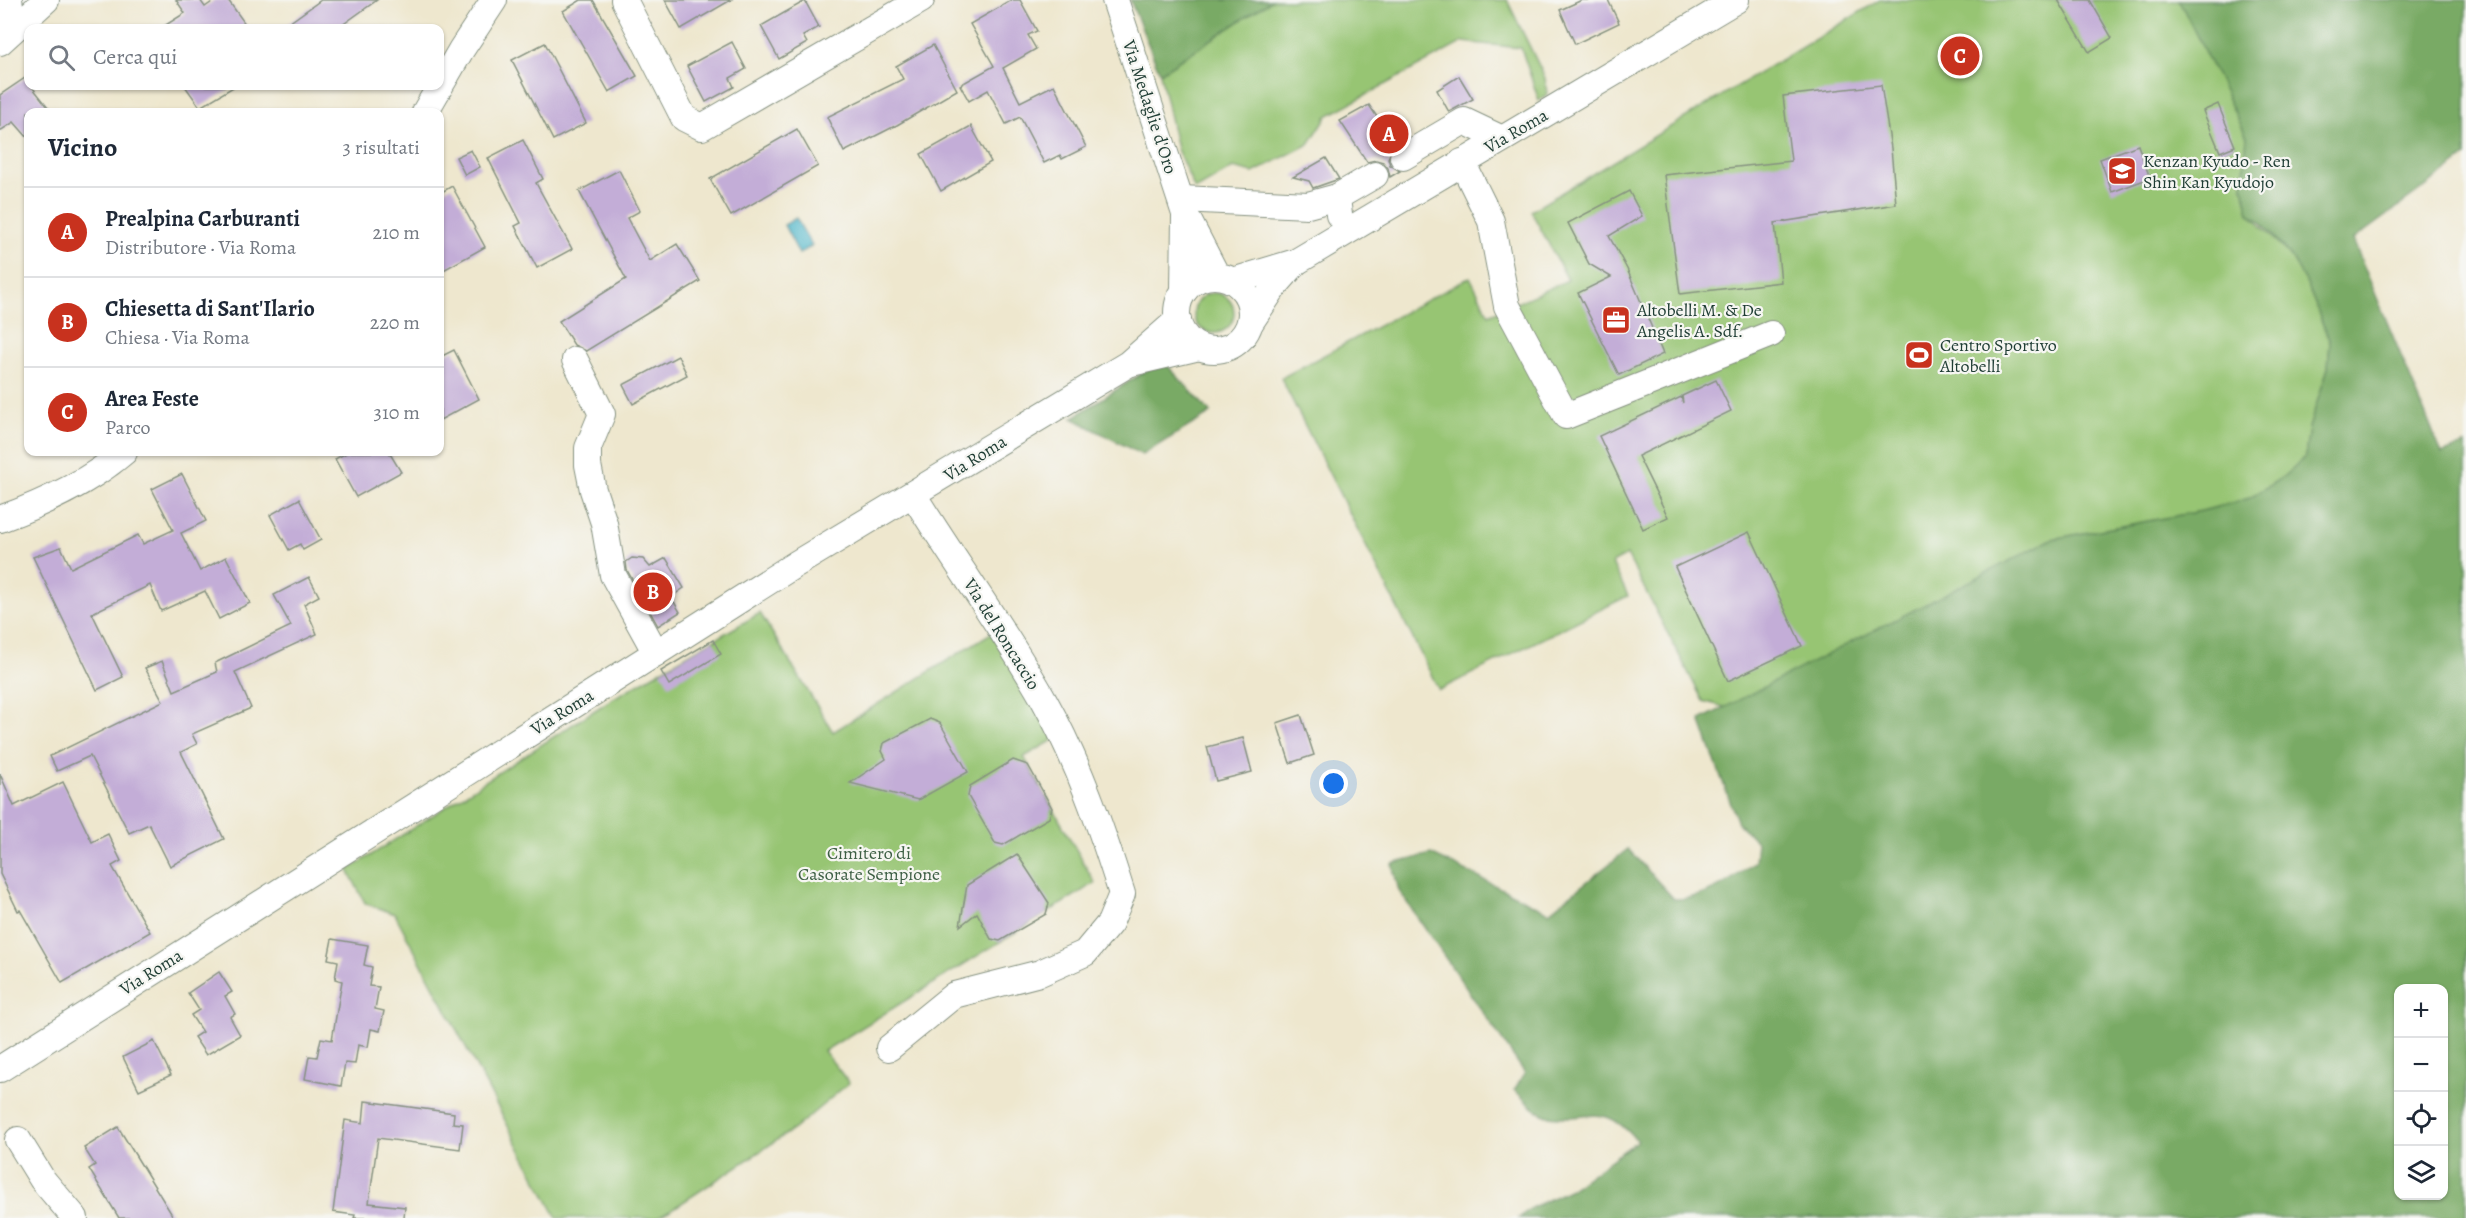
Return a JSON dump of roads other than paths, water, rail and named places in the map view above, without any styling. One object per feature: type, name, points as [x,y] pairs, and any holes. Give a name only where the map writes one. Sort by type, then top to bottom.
[{"type":"street","points":[[7,35],[9,0]]},
{"type":"street","points":[[7,35],[46,0]]},
{"type":"street","points":[[444,79],[494,0]]},
{"type":"street","points":[[624,0],[684,118],[702,127],[921,0]]},
{"type":"street","name":"Via Medaglie d'Oro","points":[[1115,0],[1183,206],[1225,278]]},
{"type":"street","name":"Via Roma","points":[[1128,364],[1199,347],[1211,350],[1235,344],[1274,287],[1296,262],[1736,0]]},
{"type":"street","points":[[427,108],[438,90]]},
{"type":"street","points":[[1403,157],[1464,121],[1502,139]]},
{"type":"street","points":[[1462,162],[1491,221],[1507,306],[1566,416],[1771,334]]},
{"type":"street","points":[[1183,206],[1308,205],[1337,197],[1375,175]]},
{"type":"street","points":[[1337,197],[1342,233]]},
{"type":"street","name":"Via Medaglie d'Oro","points":[[1183,206],[1184,291]]},
{"type":"street","name":"Via Roma","points":[[1184,291],[1192,282],[1204,277],[1225,278],[1296,262]]},
{"type":"street","points":[[1225,278],[1248,299],[1250,323]]},
{"type":"street","points":[[1184,291],[1178,305],[1178,320],[1182,331],[1199,347]]},
{"type":"street","name":"Via Roma","points":[[0,1069],[796,564],[914,496],[1128,364],[1178,320]]},
{"type":"street","points":[[575,360],[602,414],[588,448],[588,465],[604,523],[613,575],[656,653]]},
{"type":"street","points":[[0,519],[41,504],[106,467],[119,456]]},
{"type":"street","name":"Via del Roncaccio","points":[[889,1048],[954,995],[1040,973],[1085,953],[1110,923],[1122,894],[1089,796],[1045,702],[1014,648],[914,496]]},
{"type":"street","points":[[18,1140],[42,1179],[75,1218]]},
{"type":"water","points":[[796,218],[812,246],[799,254],[784,225]]},
{"type":"place","name":"Area Feste","points":[[1960,56]]},
{"type":"place","name":"Prealpina Carburanti","points":[[1389,134]]},
{"type":"place","name":"Kenzan Kyudo - Ren Shin Kan Kyudojo","points":[[2122,171]]},
{"type":"place","name":"Altobelli M. & De Angelis A. Sdf.","points":[[1616,320]]},
{"type":"place","name":"Centro Sportivo Altobelli","points":[[1919,355]]},
{"type":"place","name":"Chiesetta di Sant'Ilario","points":[[653,592]]},
{"type":"park label","name":"Cimitero di Casorate Sempione","points":[[869,863]]}]
